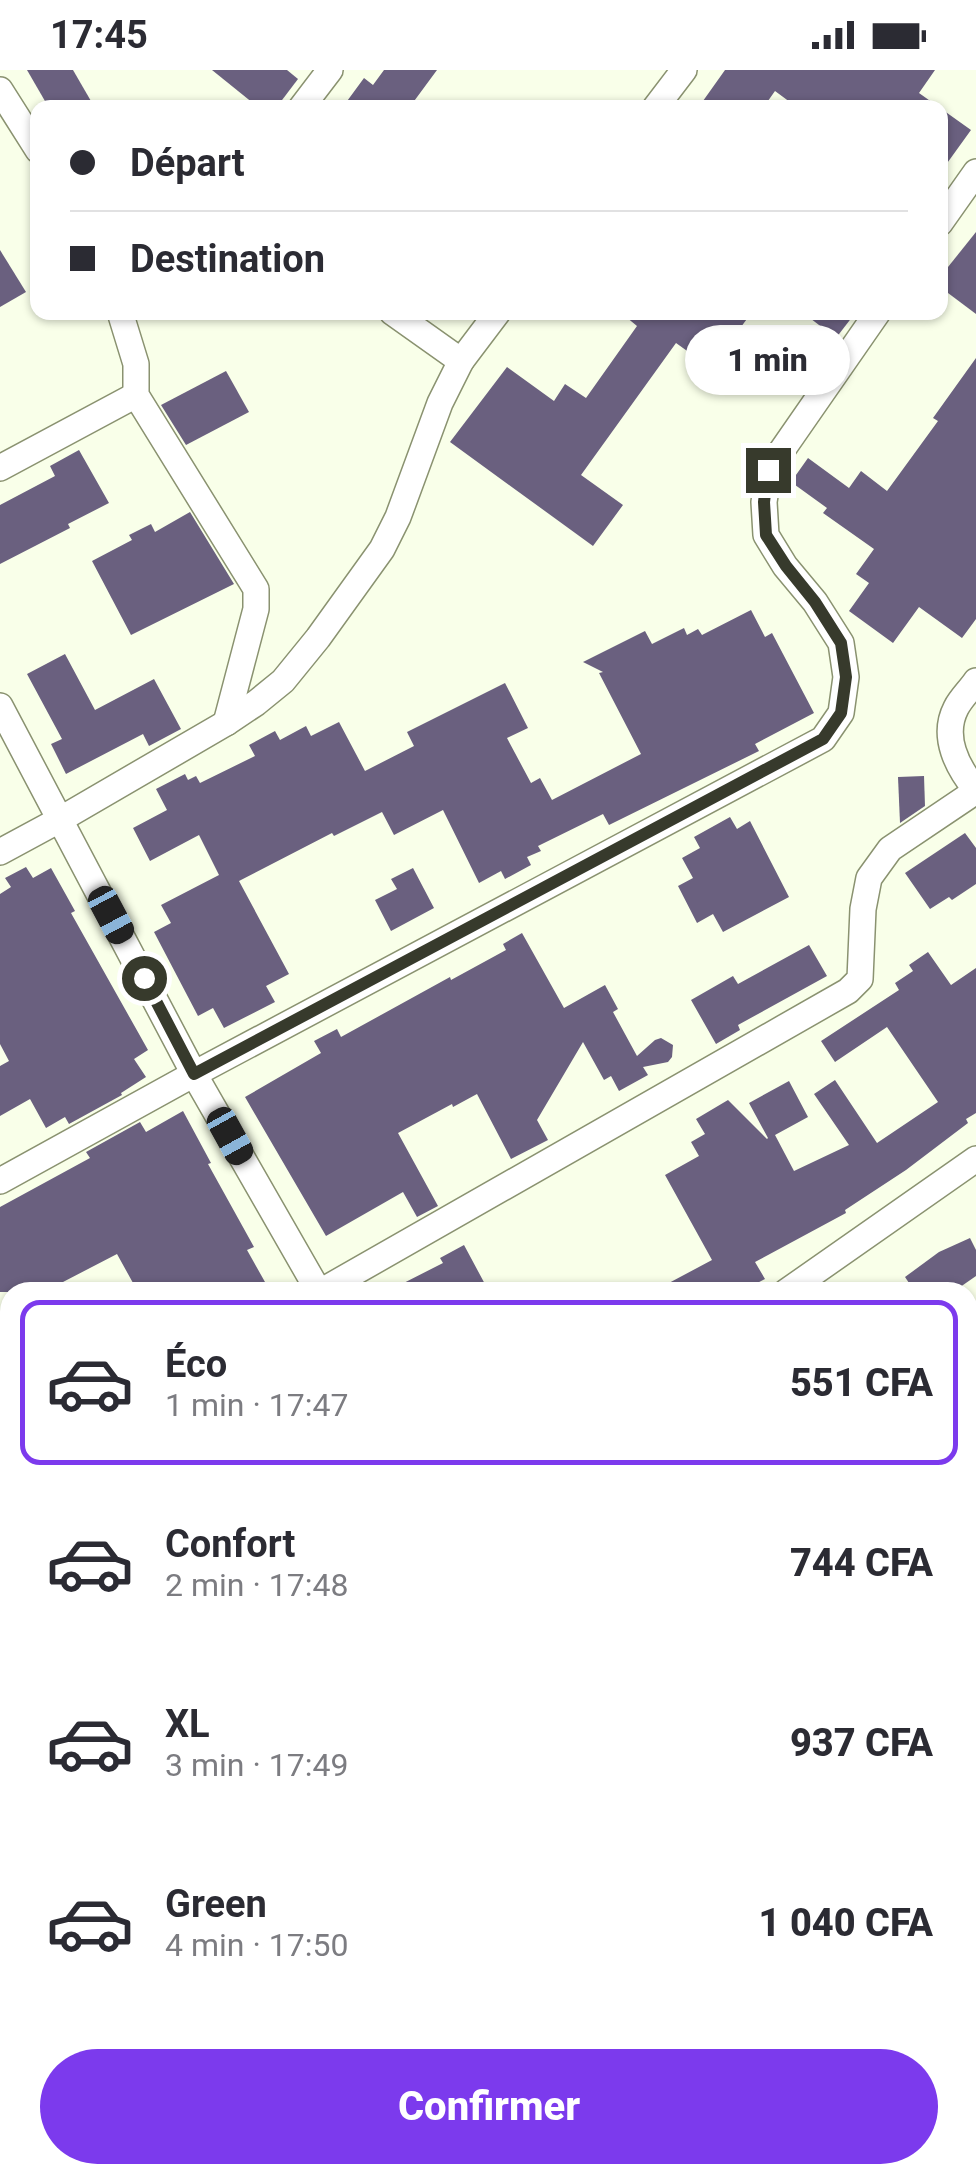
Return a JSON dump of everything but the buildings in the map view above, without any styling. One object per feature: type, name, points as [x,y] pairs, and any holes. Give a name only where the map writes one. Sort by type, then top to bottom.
[{"type":"street","points":[[307,100],[330,70]]},
{"type":"street","points":[[662,100],[684,70]]},
{"type":"street","points":[[0,90],[30,137]]},
{"type":"street","points":[[948,212],[976,172]]},
{"type":"street","points":[[122,320],[136,364],[136,395],[256,588],[256,609],[226,723]]},
{"type":"street","points":[[403,320],[461,361]]},
{"type":"street","points":[[0,852],[226,723],[283,681],[382,550],[440,403],[461,361],[492,320]]},
{"type":"street","points":[[0,1181],[823,739],[841,713],[846,677],[841,643],[766,535],[764,502],[768,470],[872,320]]},
{"type":"street","points":[[0,468],[136,395]]},
{"type":"street","points":[[337,1282],[848,991],[860,979],[862,909],[870,878],[890,849],[976,791],[959,769],[950,726],[956,708],[976,681]]},
{"type":"street","points":[[0,706],[194,1074],[313,1282]]},
{"type":"street","points":[[800,1282],[976,1159]]},
{"type":"route","points":[[144,978],[194,1074],[823,739],[841,713],[846,677],[841,643],[766,535],[764,502],[768,470]]}]
